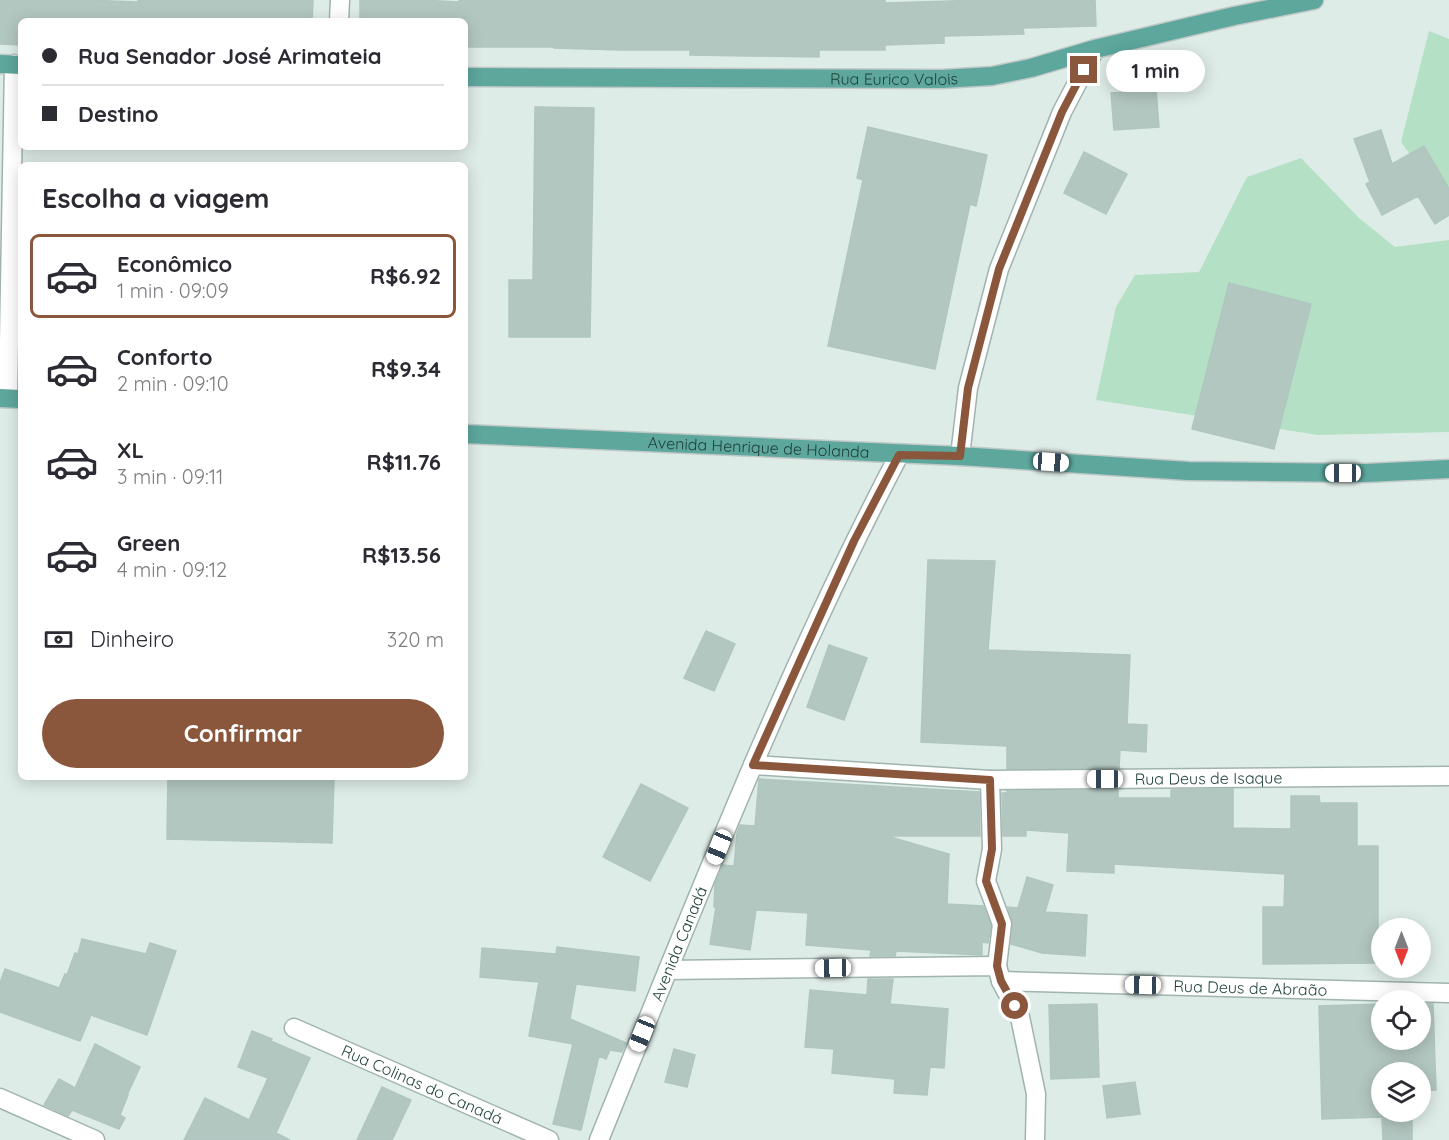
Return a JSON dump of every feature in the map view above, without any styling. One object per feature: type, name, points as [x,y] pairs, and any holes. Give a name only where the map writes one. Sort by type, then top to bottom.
[{"type":"main road","name":"Rua Eurico Valois","points":[[468,77],[942,79],[992,76],[1234,16],[1314,0]]},
{"type":"main road","name":"Avenida Henrique de Holanda","points":[[468,434],[960,456],[1188,471],[1366,473],[1449,469]]},
{"type":"street","points":[[339,0],[339,18]]},
{"type":"street","points":[[960,456],[968,388],[999,269],[1062,112],[1095,49]]},
{"type":"street","points":[[10,399],[12,64]]},
{"type":"street","name":"Avenida Canadá","points":[[599,1140],[753,765],[854,541],[899,455]]},
{"type":"street","name":"Rua Deus de Isaque","points":[[753,765],[990,780],[1449,776]]},
{"type":"street","points":[[990,780],[992,849],[986,881],[1002,924],[999,974],[1020,1017],[1036,1094],[1035,1140]]},
{"type":"street","name":"Rua Deus de Abraão","points":[[668,970],[999,974],[1449,993]]},
{"type":"street","name":"Rua Colinas do Canadá","points":[[294,1028],[549,1140]]},
{"type":"street","points":[[0,1098],[95,1140]]},
{"type":"green space","points":[[1429,31],[1449,39],[1449,210],[1401,142]]},
{"type":"green space","points":[[1301,158],[1359,218],[1395,247],[1449,240],[1449,432],[1318,435],[1096,400],[1116,307],[1135,275],[1199,272],[1247,177]]},
{"type":"building","points":[[0,0],[138,2],[138,0],[313,0],[312,18],[18,18],[18,45],[0,44]]},
{"type":"building","points":[[360,0],[459,2],[459,0],[885,0],[885,3],[1095,0],[1096,26],[1023,28],[1024,34],[944,36],[944,43],[885,45],[885,50],[819,50],[819,57],[690,55],[690,50],[468,47],[468,18],[360,18]]},
{"type":"building","points":[[1156,90],[1159,127],[1114,130],[1111,93]]},
{"type":"building","points":[[535,107],[594,108],[590,337],[509,337],[509,280],[533,280]]},
{"type":"building","points":[[868,127],[987,155],[976,206],[970,204],[935,369],[828,346],[863,180],[857,178]]},
{"type":"building","points":[[1381,130],[1392,164],[1424,146],[1449,189],[1449,215],[1435,224],[1418,196],[1382,215],[1366,184],[1370,182],[1354,139]]},
{"type":"building","points":[[1084,152],[1127,174],[1106,214],[1064,193]]},
{"type":"building","points":[[1229,283],[1311,304],[1274,449],[1192,429]]},
{"type":"building","points":[[928,560],[995,561],[988,650],[1130,655],[1127,724],[1147,725],[1146,752],[1120,750],[1119,768],[1007,769],[1007,746],[921,742]]},
{"type":"building","points":[[706,631],[735,644],[714,691],[684,678]]},
{"type":"building","points":[[829,645],[867,658],[844,720],[807,707]]},
{"type":"building","points":[[759,779],[979,792],[980,836],[887,836],[949,854],[947,904],[983,906],[991,925],[988,943],[982,942],[982,955],[896,951],[895,956],[870,956],[871,950],[806,945],[808,913],[756,910],[750,950],[710,944],[716,907],[714,907],[715,884],[723,865],[734,866],[737,833],[740,825],[755,826]]},
{"type":"building","points":[[168,780],[334,780],[332,843],[167,839]]},
{"type":"building","points":[[641,784],[688,808],[650,881],[603,857]]},
{"type":"building","points":[[1233,789],[1233,828],[1291,829],[1291,796],[1319,796],[1320,803],[1357,803],[1357,846],[1378,846],[1378,918],[1371,918],[1371,963],[1263,964],[1263,907],[1284,907],[1285,874],[1114,864],[1114,873],[1067,871],[1069,833],[1026,830],[1026,836],[1003,836],[1002,793],[1007,793],[1007,791],[1118,790],[1118,798],[1171,798],[1171,790]]},
{"type":"building","points":[[1027,877],[1053,885],[1045,912],[1087,915],[1085,956],[1042,953],[1011,944],[1013,925],[1008,907],[1018,908]]},
{"type":"building","points":[[82,939],[146,954],[150,943],[176,951],[147,1035],[91,1015],[80,1041],[0,1012],[0,983],[5,969],[59,988],[65,974],[67,975],[75,953],[78,954]]},
{"type":"building","points":[[557,947],[639,957],[635,991],[576,984],[570,1019],[626,1043],[622,1052],[610,1050],[606,1059],[599,1056],[581,1130],[553,1124],[573,1044],[529,1036],[539,982],[480,977],[482,948],[556,954]]},
{"type":"building","points":[[868,979],[893,979],[890,1004],[948,1009],[944,1068],[930,1067],[927,1095],[894,1093],[895,1079],[832,1073],[834,1049],[805,1047],[810,990],[867,995]]},
{"type":"building","points":[[1097,1004],[1099,1077],[1051,1079],[1049,1005]]},
{"type":"building","points":[[1371,1004],[1371,1050],[1431,1050],[1431,1004],[1433,1004],[1436,1090],[1431,1090],[1431,1062],[1371,1062],[1371,1117],[1322,1119],[1319,1006]]},
{"type":"building","points":[[252,1031],[310,1058],[276,1133],[290,1140],[184,1140],[205,1098],[249,1120],[268,1078],[238,1067]]},
{"type":"building","points":[[95,1044],[140,1067],[120,1115],[125,1118],[119,1129],[72,1110],[68,1116],[44,1105],[59,1079],[75,1088]]},
{"type":"building","points":[[674,1049],[695,1055],[687,1087],[665,1082]]},
{"type":"building","points":[[1135,1082],[1140,1114],[1107,1118],[1103,1086]]},
{"type":"building","points":[[382,1087],[411,1100],[392,1140],[357,1140]]},
{"type":"building","points":[[1382,1122],[1412,1122],[1412,1140],[1383,1140]]},
{"type":"route","points":[[1015,1006],[1001,981],[997,966],[1002,924],[986,881],[992,849],[990,780],[753,765],[854,541],[899,455],[960,456],[968,388],[999,269],[1062,112],[1084,70]]}]
